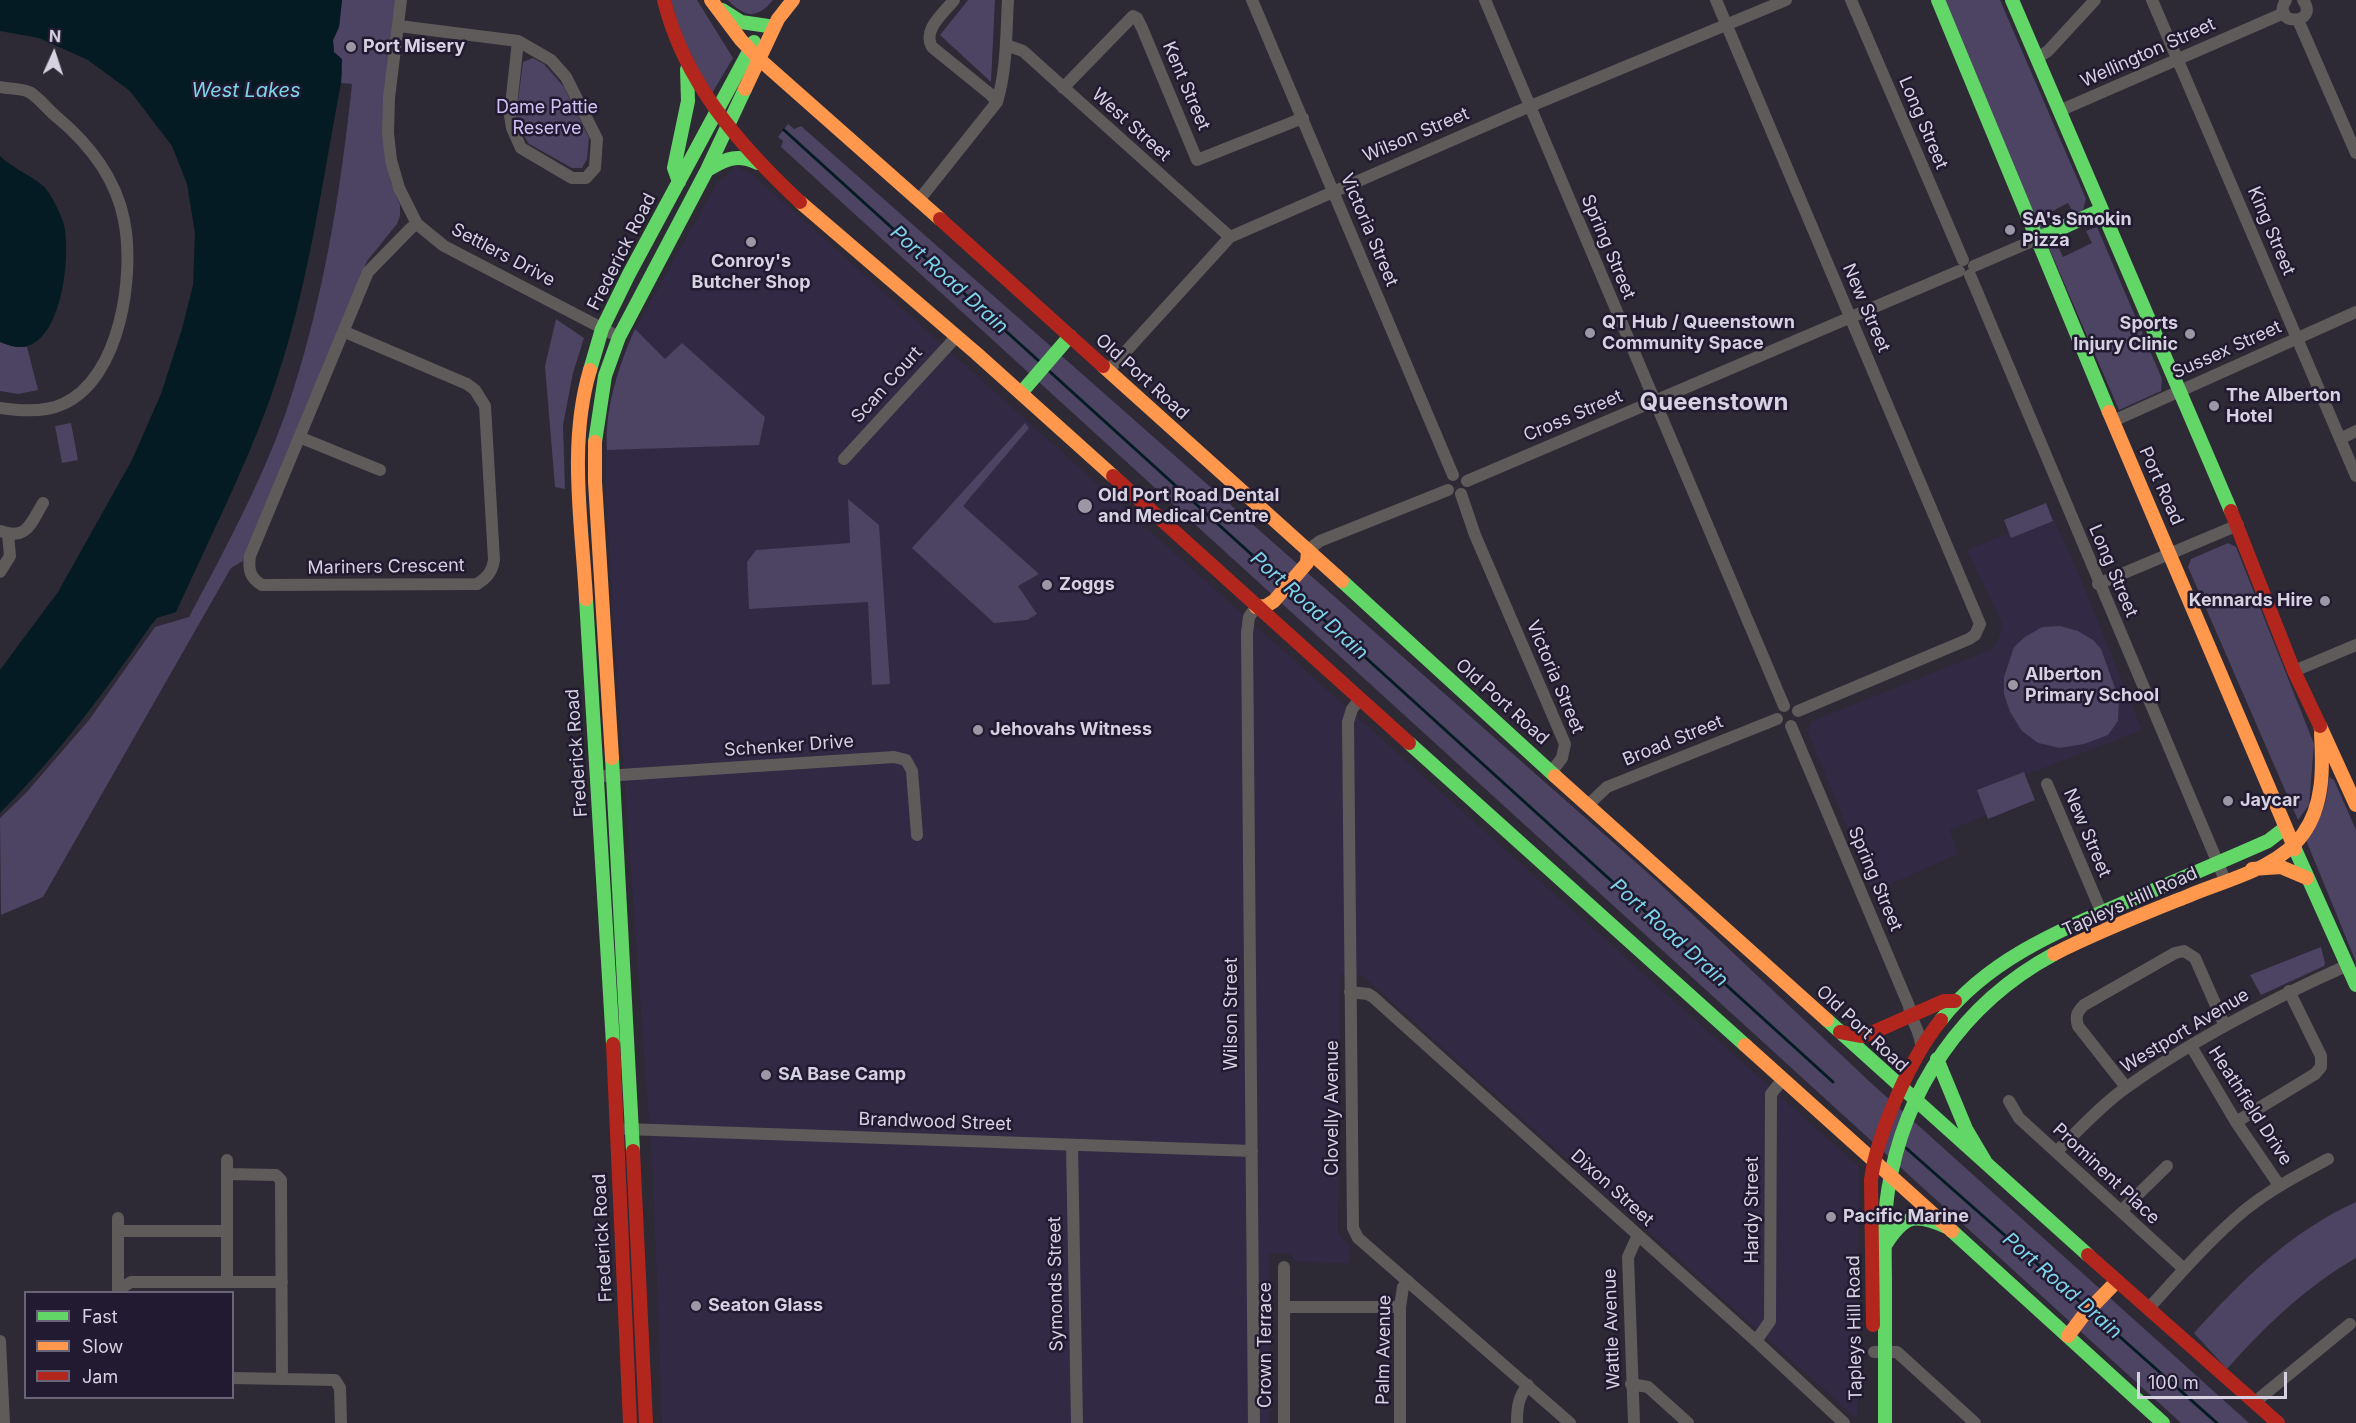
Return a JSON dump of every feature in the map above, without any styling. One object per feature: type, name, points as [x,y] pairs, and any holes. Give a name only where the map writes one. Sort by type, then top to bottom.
[{"type":"main road","points":[[664,0],[674,40],[687,69],[717,112],[767,168],[837,234],[1021,393],[2163,1423]]},
{"type":"main road","points":[[751,59],[773,23],[793,0]]},
{"type":"main road","name":"Port Road","points":[[1938,0],[2285,828],[2356,985]]},
{"type":"main road","points":[[2012,0],[2238,525],[2294,671],[2320,729],[2351,778],[2356,805]]},
{"type":"main road","points":[[713,2],[734,19],[749,24],[773,23]]},
{"type":"main road","name":"Old Port Road","points":[[713,2],[751,59],[919,200],[1900,1088],[2278,1423]]},
{"type":"main road","name":"Frederick Road","points":[[630,1423],[578,443],[584,390],[602,329],[629,274],[717,112],[751,59]]},
{"type":"main road","name":"Frederick Road","points":[[646,1423],[594,447],[605,376],[619,337],[729,125],[751,59]]},
{"type":"main road","points":[[679,182],[674,168],[688,101],[687,69]]},
{"type":"main road","points":[[707,170],[726,158],[744,155],[767,168]]},
{"type":"main road","points":[[2037,239],[2101,210]]},
{"type":"main road","points":[[1021,393],[1070,336]]},
{"type":"main road","points":[[1256,607],[1266,606],[1274,601],[1305,566],[1308,550]]},
{"type":"main road","name":"Tapleys Hill Road","points":[[1874,1423],[1886,1245],[1887,1191],[1899,1139],[1914,1100],[1937,1059],[1971,1017],[2012,978],[2109,929],[2252,869],[2294,846],[2314,815],[2317,804],[2323,774],[2320,729]]},
{"type":"main road","name":"Tapleys Hill Road","points":[[1885,1423],[1879,1351],[1871,1180],[1874,1160],[1900,1088],[1935,1024],[1955,1001],[2000,963],[2025,947],[2275,838],[2285,828]]},
{"type":"main road","points":[[2252,869],[2273,864],[2284,866],[2307,878]]},
{"type":"main road","points":[[1840,1032],[1862,1036],[1944,1001],[1955,1001]]},
{"type":"main road","points":[[1937,1059],[1966,1129],[1985,1161]]},
{"type":"main road","points":[[1886,1245],[1896,1227],[1912,1218],[1932,1220],[1947,1227]]},
{"type":"main road","points":[[2068,1336],[2097,1300],[2117,1281]]},
{"type":"street","name":"Settlers Drive","points":[[401,0],[388,98],[388,133],[391,160],[399,188],[417,224],[444,246],[619,337]]},
{"type":"street","points":[[954,0],[929,31],[928,39],[932,47],[997,102]]},
{"type":"street","points":[[919,200],[997,102],[1006,45],[1008,0]]},
{"type":"street","name":"Victoria Street","points":[[1252,0],[1453,475]]},
{"type":"street","name":"Spring Street","points":[[1485,0],[1784,705]]},
{"type":"street","name":"New Street","points":[[1716,0],[1978,619],[1978,629],[1969,639],[1798,711]]},
{"type":"street","name":"Wilson Street","points":[[1108,371],[1230,237],[1529,106],[1786,0]]},
{"type":"street","name":"Long Street","points":[[1851,0],[2225,880]]},
{"type":"street","points":[[2037,58],[2048,51],[2095,0]]},
{"type":"street","name":"King Street","points":[[2152,0],[2356,476]]},
{"type":"street","points":[[2286,0],[2283,6],[2284,13],[2288,19],[2298,20]]},
{"type":"street","points":[[2298,20],[2306,12],[2308,2]]},
{"type":"street","name":"Wellington Street","points":[[2059,111],[2284,13]]},
{"type":"street","name":"Kent Street","points":[[1063,88],[1133,16],[1137,18],[1142,28],[1197,160],[1303,118]]},
{"type":"street","points":[[2298,20],[2356,153]]},
{"type":"street","points":[[399,26],[518,41],[551,60],[566,77],[597,139],[595,168],[586,178],[572,178],[521,148],[512,128],[510,115],[518,41]]},
{"type":"street","name":"West Street","points":[[1006,45],[1023,51],[1230,237]]},
{"type":"street","points":[[0,87],[30,92],[84,143],[100,164],[115,191],[124,218],[128,244],[125,297],[117,328],[96,376],[79,393],[63,404],[41,410],[0,408]]},
{"type":"street","name":"Mariners Crescent","points":[[345,332],[466,384],[475,390],[485,406],[494,560],[489,574],[477,584],[271,586],[255,581],[249,567],[250,556],[368,272],[403,235],[417,224]]},
{"type":"street","name":"Cross Street","points":[[1467,481],[2037,239]]},
{"type":"street","name":"Sussex Street","points":[[2113,421],[2356,312]]},
{"type":"street","name":"Scan Court","points":[[844,459],[957,336]]},
{"type":"street","points":[[2340,439],[2356,431]]},
{"type":"street","points":[[299,437],[380,470]]},
{"type":"street","points":[[1453,475],[1461,475],[1467,481],[1467,488],[1461,494],[1454,495],[1448,490],[1448,480],[1453,475]]},
{"type":"street","points":[[1308,550],[1320,541],[1448,490]]},
{"type":"street","name":"Victoria Street","points":[[1461,494],[1475,535],[1565,744],[1562,758],[1551,771]]},
{"type":"street","points":[[0,572],[10,556],[4,532],[22,534],[27,530],[43,503]]},
{"type":"street","points":[[2098,584],[2238,525]]},
{"type":"street","name":"Wilson Street","points":[[1254,1423],[1247,633],[1249,617],[1256,607]]},
{"type":"street","points":[[2294,671],[2356,645]]},
{"type":"street","name":"Clovelly Avenue","points":[[1360,699],[1352,709],[1348,722],[1353,1228],[1358,1238],[1570,1423]]},
{"type":"street","points":[[1784,705],[1791,705],[1798,711],[1799,718],[1791,726],[1784,726],[1777,719],[1778,711],[1784,705]]},
{"type":"street","name":"Broad Street","points":[[1588,805],[1607,787],[1777,719]]},
{"type":"street","name":"Spring Street","points":[[1791,726],[1909,1006],[1910,1016],[1919,1031],[1921,1046]]},
{"type":"street","name":"Schenker Drive","points":[[597,777],[900,758],[906,760],[912,771],[917,835]]},
{"type":"street","name":"New Street","points":[[2047,784],[2109,929]]},
{"type":"street","points":[[2126,1087],[2078,1026],[2076,1019],[2078,1011],[2084,1005],[2175,953],[2184,951],[2195,958],[2225,1026]]},
{"type":"street","name":"Westport Avenue","points":[[2056,1152],[2126,1087],[2225,1026],[2289,991],[2348,965]]},
{"type":"street","points":[[2236,1122],[2315,1074],[2320,1067],[2320,1056],[2289,991]]},
{"type":"street","name":"Dixon Street","points":[[1350,992],[1368,994],[1373,997],[1844,1423]]},
{"type":"street","name":"Heathfield Drive","points":[[2191,1046],[2236,1122],[2279,1185]]},
{"type":"street","name":"Hardy Street","points":[[1756,1341],[1770,1321],[1771,1094],[1783,1079]]},
{"type":"street","name":"Prominent Place","points":[[2009,1101],[2019,1118],[2184,1269]]},
{"type":"street","name":"Brandwood Street","points":[[616,1129],[1252,1151]]},
{"type":"street","name":"Symonds Street","points":[[1072,1145],[1077,1423]]},
{"type":"street","points":[[2148,1309],[2184,1269],[2239,1215],[2279,1185],[2328,1159]]},
{"type":"street","points":[[227,1160],[227,1282]]},
{"type":"street","points":[[2121,1211],[2167,1166]]},
{"type":"street","points":[[227,1174],[276,1174],[281,1179],[282,1378]]},
{"type":"street","points":[[118,1218],[118,1291]]},
{"type":"street","points":[[118,1231],[227,1231]]},
{"type":"street","name":"Wattle Avenue","points":[[1634,1423],[1628,1257],[1638,1235]]},
{"type":"street","name":"Crown Terrace","points":[[1284,1267],[1284,1423]]},
{"type":"street","name":"Palm Avenue","points":[[1401,1423],[1400,1307],[1401,1291],[1408,1281]]},
{"type":"street","points":[[118,1291],[131,1282],[282,1282]]},
{"type":"street","points":[[1284,1307],[1400,1307]]},
{"type":"street","points":[[2255,1402],[2350,1324]]},
{"type":"street","points":[[0,1341],[4,1423]]},
{"type":"street","points":[[1879,1351],[1897,1352],[1975,1423]]},
{"type":"street","points":[[234,1378],[335,1380],[340,1388],[341,1423]]},
{"type":"street","points":[[1631,1384],[1648,1388],[1688,1423]]},
{"type":"street","points":[[1517,1423],[1517,1406],[1528,1385]]},
{"type":"shaded area","points":[[736,166],[753,175],[1859,1167],[1857,1419],[1363,976],[1340,975],[1338,1233],[1350,1246],[1349,1263],[1296,1262],[1290,1253],[1269,1253],[1270,1423],[662,1423],[653,1178],[615,650],[606,501],[606,450],[612,397],[625,352],[635,329],[717,183]]},
{"type":"shaded area","name":"Alberton Primary School","points":[[2046,503],[2076,567],[2142,730],[2025,775],[2035,800],[1988,819],[1986,815],[1950,830],[1958,854],[1873,892],[1807,730],[1812,721],[1992,649],[2002,631],[2001,621],[1967,550],[2009,533],[2004,520]]},
{"type":"green space","points":[[342,0],[397,0],[385,150],[391,183],[400,205],[400,216],[397,224],[367,261],[243,561],[231,568],[43,897],[1,915],[0,818],[26,793],[89,720],[155,627],[189,617],[253,492],[285,415],[319,293],[342,168],[352,84],[341,83],[342,71],[334,52],[333,40],[339,27]]},
{"type":"green space","points":[[671,0],[697,0],[733,58],[711,95],[680,32]]},
{"type":"green space","points":[[728,0],[773,0],[761,11],[750,14],[740,10]]},
{"type":"green space","points":[[968,0],[995,0],[991,82],[940,35]]},
{"type":"green space","points":[[1945,0],[2000,0],[2086,199],[2083,210],[2075,216],[2068,203],[2043,216],[2048,229],[2041,230]]},
{"type":"green space","name":"Dame Pattie Reserve","points":[[533,58],[544,64],[564,87],[589,138],[587,159],[582,168],[572,168],[529,144],[521,131],[516,116],[523,62]]},
{"type":"green space","points":[[788,124],[794,129],[801,126],[1657,881],[1870,1082],[2249,1423],[2181,1423],[781,147],[783,141],[778,137]]},
{"type":"green space","points":[[2097,227],[2162,379],[2161,391],[2119,410],[2049,248],[2057,244],[2063,257],[2092,243],[2086,231]]},
{"type":"green space","points":[[556,319],[584,338],[573,373],[563,425],[565,489],[555,487],[545,366]]},
{"type":"green space","points":[[635,329],[665,359],[682,343],[765,417],[759,445],[607,450],[610,403],[623,357]]},
{"type":"green space","points":[[0,342],[15,347],[27,347],[38,390],[18,394],[0,391]]},
{"type":"green space","points":[[71,423],[78,460],[62,463],[55,426]]},
{"type":"green space","points":[[1025,423],[1029,428],[963,506],[1039,574],[1018,586],[1037,614],[1027,620],[994,623],[912,548]]},
{"type":"green space","points":[[848,499],[879,525],[890,684],[872,685],[868,602],[749,609],[747,562],[756,550],[850,543]]},
{"type":"green space","points":[[2046,503],[2053,521],[2011,538],[2004,520]]},
{"type":"green space","points":[[2228,543],[2236,547],[2314,744],[2309,805],[2298,820],[2188,567],[2191,559]]},
{"type":"green space","points":[[2060,626],[2078,631],[2093,640],[2101,649],[2119,699],[2118,721],[2108,735],[2084,744],[2060,748],[2038,743],[2022,731],[2010,712],[2004,694],[2004,677],[2014,647],[2042,627]]},
{"type":"green space","points":[[2024,772],[2035,800],[1988,819],[1977,790]]},
{"type":"green space","points":[[2329,777],[2334,780],[2356,830],[2356,962],[2306,840],[2323,810]]},
{"type":"green space","points":[[2321,947],[2324,966],[2261,995],[2250,975]]},
{"type":"green space","points":[[2356,1202],[2356,1258],[2303,1294],[2227,1369],[2194,1333],[2249,1276],[2289,1242],[2310,1227]]},
{"type":"water","name":"West Lakes","points":[[0,0],[342,0],[339,27],[333,40],[334,52],[342,59],[341,83],[320,202],[294,321],[270,399],[225,506],[176,612],[157,618],[80,723],[0,813],[0,670],[58,592],[132,460],[161,394],[182,329],[193,285],[195,233],[187,184],[172,146],[130,91],[88,60],[39,38],[0,31]]},
{"type":"water","points":[[0,156],[45,188],[59,212],[66,234],[65,271],[57,310],[49,327],[39,339],[24,347],[0,342]]},
{"type":"waterway","name":"Port Road Drain","points":[[784,130],[1041,363]]},
{"type":"waterway","name":"Port Road Drain","points":[[1048,370],[1283,583]]},
{"type":"waterway","name":"Port Road Drain","points":[[1290,589],[1833,1082]]},
{"type":"waterway","name":"Port Road Drain","points":[[1906,1148],[2086,1307]]},
{"type":"waterway","name":"Port Road Drain","points":[[2093,1313],[2217,1423]]},
{"type":"traffic: fast","points":[[1938,0],[2109,412]]},
{"type":"traffic: fast","points":[[2012,0],[2231,511]]},
{"type":"traffic: fast","points":[[722,10],[741,22],[768,26]]},
{"type":"traffic: fast","points":[[590,370],[602,329],[629,274],[754,42]]},
{"type":"traffic: fast","points":[[679,182],[674,168],[688,101],[687,69]]},
{"type":"traffic: fast","points":[[595,442],[605,376],[619,337],[707,170],[745,89]]},
{"type":"traffic: fast","points":[[709,169],[733,158],[758,163]]},
{"type":"traffic: fast","points":[[2037,239],[2101,210]]},
{"type":"traffic: fast","points":[[1021,393],[1070,336]]},
{"type":"traffic: fast","points":[[1342,581],[1555,776]]},
{"type":"traffic: fast","points":[[586,599],[613,1044]]},
{"type":"traffic: fast","points":[[1409,743],[1745,1045]]},
{"type":"traffic: fast","points":[[612,758],[633,1151]]},
{"type":"traffic: fast","points":[[1941,1020],[1981,979],[2004,962],[2054,934],[2268,841],[2285,828]]},
{"type":"traffic: fast","points":[[2295,849],[2356,985]]},
{"type":"traffic: fast","points":[[1885,1423],[1885,1215],[1896,1154],[1908,1118],[1924,1084],[1943,1053],[1966,1024],[1992,997],[2021,974],[2054,954]]},
{"type":"traffic: fast","points":[[1827,1020],[2088,1255]]},
{"type":"traffic: fast","points":[[1937,1059],[1966,1129],[1985,1161]]},
{"type":"traffic: fast","points":[[1886,1244],[1899,1227],[1912,1219],[1919,1218],[1947,1227]]},
{"type":"traffic: fast","points":[[1952,1231],[2163,1423]]},
{"type":"traffic: slow","points":[[711,0],[741,40],[758,58],[940,219]]},
{"type":"traffic: slow","points":[[745,89],[778,19],[793,0]]},
{"type":"traffic: slow","points":[[800,202],[976,353],[1113,476]]},
{"type":"traffic: slow","points":[[1103,366],[1342,581]]},
{"type":"traffic: slow","points":[[586,599],[578,455],[583,398],[590,370]]},
{"type":"traffic: slow","points":[[2109,412],[2295,849]]},
{"type":"traffic: slow","points":[[595,442],[595,482],[612,758]]},
{"type":"traffic: slow","points":[[1256,607],[1266,606],[1274,601],[1307,563],[1308,550]]},
{"type":"traffic: slow","points":[[2320,726],[2356,805]]},
{"type":"traffic: slow","points":[[2054,954],[2120,924],[2250,872],[2280,856],[2303,834],[2315,811],[2321,785],[2321,733]]},
{"type":"traffic: slow","points":[[1555,776],[1827,1020]]},
{"type":"traffic: slow","points":[[2252,869],[2281,867],[2307,878]]},
{"type":"traffic: slow","points":[[1745,1045],[1952,1231]]},
{"type":"traffic: slow","points":[[2068,1336],[2083,1316],[2117,1281]]},
{"type":"traffic: jam","points":[[664,0],[685,58],[717,111],[756,158],[800,202]]},
{"type":"traffic: jam","points":[[940,219],[1103,366]]},
{"type":"traffic: jam","points":[[1113,476],[1409,743]]},
{"type":"traffic: jam","points":[[2231,511],[2294,671],[2320,726]]},
{"type":"traffic: jam","points":[[1840,1032],[1862,1036],[1944,1001],[1955,1001]]},
{"type":"traffic: jam","points":[[1873,1325],[1871,1180],[1874,1161],[1888,1118],[1907,1074],[1941,1020]]},
{"type":"traffic: jam","points":[[613,1044],[630,1423]]},
{"type":"traffic: jam","points":[[633,1151],[646,1423]]},
{"type":"traffic: jam","points":[[2088,1255],[2278,1423]]},
{"type":"place","name":"Port Misery","points":[[351,47]]},
{"type":"place","name":"SA's Smokin Pizza","points":[[2010,230]]},
{"type":"place","name":"Conroy's Butcher Shop","points":[[751,242]]},
{"type":"place","name":"QT Hub / Queenstown Community Space","points":[[1590,333]]},
{"type":"place","name":"Sports Injury Clinic","points":[[2190,334]]},
{"type":"place","name":"The Alberton Hotel","points":[[2214,406]]},
{"type":"place","name":"Old Port Road Dental and Medical Centre","points":[[1085,506]]},
{"type":"place","name":"Zoggs","points":[[1047,585]]},
{"type":"place","name":"Kennards Hire","points":[[2325,601]]},
{"type":"place","name":"Alberton Primary School","points":[[2013,685]]},
{"type":"place","name":"Jehovahs Witness","points":[[978,730]]},
{"type":"place","name":"Jaycar","points":[[2228,801]]},
{"type":"place","name":"SA Base Camp","points":[[766,1075]]},
{"type":"place","name":"Pacific Marine","points":[[1831,1217]]},
{"type":"place","name":"Seaton Glass","points":[[696,1306]]},
{"type":"district","name":"Queenstown","points":[[1714,403]]}]
